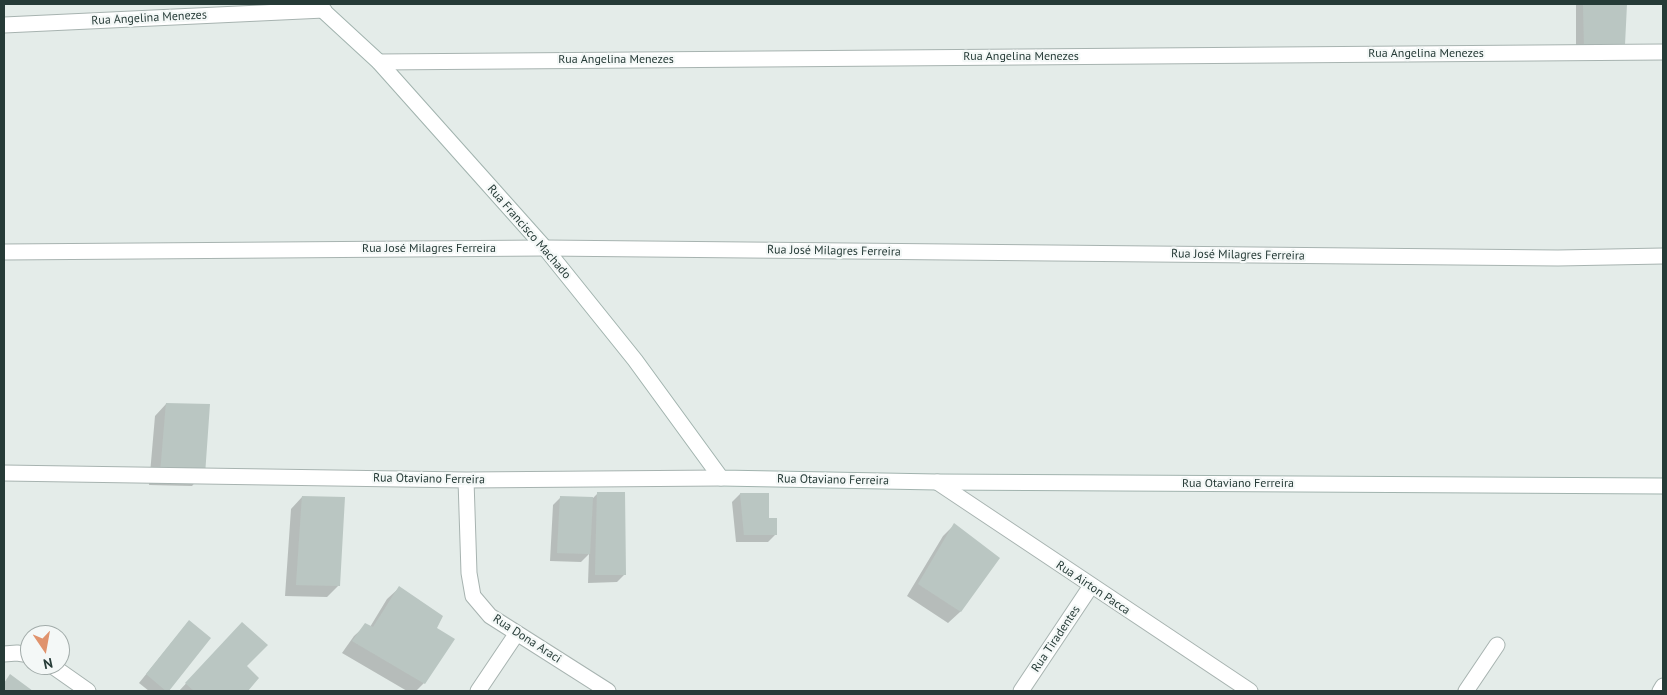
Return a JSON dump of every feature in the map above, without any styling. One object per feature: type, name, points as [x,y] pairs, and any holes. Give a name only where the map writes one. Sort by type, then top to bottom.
[{"type":"street","name":"Rua Angelina Menezes","points":[[4,25],[320,7]]},
{"type":"street","name":"Rua Francisco Machado","points":[[320,7],[379,62],[545,248],[635,360],[721,478]]},
{"type":"street","name":"Rua Angelina Menezes","points":[[379,62],[1663,52]]},
{"type":"street","name":"Rua José Milagres Ferreira","points":[[4,252],[545,248],[1548,258],[1663,256]]},
{"type":"street","name":"Rua Otaviano Ferreira","points":[[4,473],[466,480],[721,478],[937,482],[1663,486]]},
{"type":"street","name":"Rua Dona Araci","points":[[466,480],[469,573],[473,596],[490,616],[608,691]]},
{"type":"street","name":"Rua Airton Pacca","points":[[937,482],[1250,691]]},
{"type":"street","name":"Rua Tiradentes","points":[[1021,691],[1091,586]]},
{"type":"street","points":[[478,691],[517,633]]},
{"type":"street","points":[[1466,691],[1497,644]]},
{"type":"street","points":[[4,654],[20,653]]},
{"type":"street","points":[[65,675],[88,691]]},
{"type":"street","points":[[1660,691],[1663,686]]},
{"type":"building","points":[[1583,4],[1627,4],[1625,45],[1584,44]]},
{"type":"building","points":[[166,403],[210,404],[205,475],[160,474]]},
{"type":"building","points":[[597,492],[625,492],[626,575],[595,575]]},
{"type":"building","points":[[740,493],[769,493],[769,518],[777,518],[777,535],[744,535]]},
{"type":"building","points":[[302,496],[345,497],[340,586],[296,585]]},
{"type":"building","points":[[560,496],[593,497],[590,554],[557,553]]},
{"type":"building","points":[[954,523],[1000,558],[961,612],[918,584]]},
{"type":"building","points":[[399,586],[443,616],[437,628],[455,639],[425,684],[352,641],[365,623],[373,627]]},
{"type":"building","points":[[189,620],[211,638],[169,691],[166,691],[146,674]]},
{"type":"building","points":[[242,622],[268,645],[247,666],[259,678],[248,691],[194,691],[185,683]]},
{"type":"building","points":[[10,674],[33,691],[4,691],[4,683]]}]
